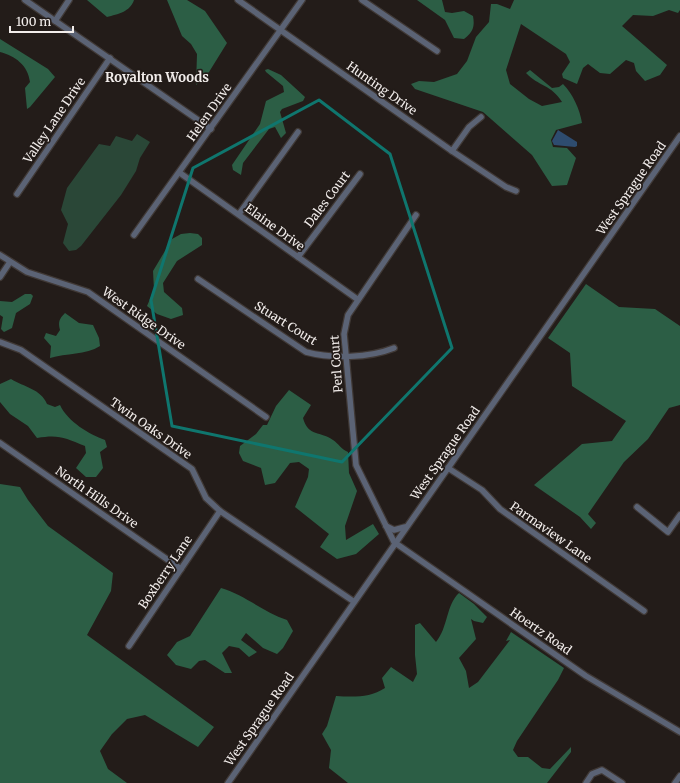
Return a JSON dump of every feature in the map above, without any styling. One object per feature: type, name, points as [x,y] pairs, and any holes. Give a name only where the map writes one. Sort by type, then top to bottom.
[{"type":"street","points":[[25,0],[210,128]]},
{"type":"street","points":[[55,20],[69,0]]},
{"type":"street","name":"Hunting Drive","points":[[238,0],[452,151],[506,187],[516,191]]},
{"type":"street","name":"Helen Drive","points":[[134,235],[180,173],[210,128],[302,0]]},
{"type":"street","points":[[362,0],[436,51]]},
{"type":"street","name":"Valley Lane Drive","points":[[17,194],[110,58]]},
{"type":"street","points":[[452,151],[469,127],[481,117]]},
{"type":"street","points":[[239,214],[298,132]]},
{"type":"street","name":"West Sprague Road","points":[[228,783],[394,542],[448,468],[680,136]]},
{"type":"street","name":"Elaine Drive","points":[[180,173],[357,299]]},
{"type":"street","name":"Dales Court","points":[[298,257],[360,174]]},
{"type":"street","name":"Perl Court","points":[[394,542],[356,465],[344,334],[348,315],[357,299],[416,215]]},
{"type":"street","name":"West Ridge Drive","points":[[0,255],[27,272],[88,292],[266,417]]},
{"type":"street","points":[[0,277],[10,262]]},
{"type":"street","name":"Stuart Court","points":[[198,279],[306,352],[321,356],[346,356],[386,352],[394,348]]},
{"type":"street","name":"Twin Oaks Drive","points":[[0,342],[20,350],[192,469],[206,498],[220,511],[353,602]]},
{"type":"street","name":"North Hills Drive","points":[[0,443],[180,569]]},
{"type":"street","name":"Parmaview Lane","points":[[448,468],[482,490],[500,510],[644,611]]},
{"type":"street","points":[[637,507],[668,532],[680,515]]},
{"type":"street","name":"Boxberry Lane","points":[[129,646],[220,511]]},
{"type":"street","points":[[386,526],[394,530],[405,527]]},
{"type":"street","name":"Hoertz Road","points":[[394,542],[586,676],[680,732]]},
{"type":"street","points":[[586,783],[592,774],[602,770],[622,783]]},
{"type":"street","points":[[675,783],[680,776]]},
{"type":"highlighted area","points":[[319,100],[390,154],[452,348],[342,462],[172,426],[151,300],[193,168]]},
{"type":"green space","points":[[87,0],[134,0],[127,10],[107,17]]},
{"type":"green space","points":[[167,0],[187,0],[205,11],[227,43],[209,72],[196,85],[197,54],[191,44],[182,36]]},
{"type":"green space","points":[[417,0],[442,0],[445,12],[452,13],[464,11],[473,16],[474,23],[471,32],[464,39],[454,38],[445,20]]},
{"type":"green space","points":[[514,0],[680,0],[680,10],[678,13],[669,10],[653,16],[633,15],[622,26],[667,65],[660,75],[645,81],[636,71],[634,63],[626,60],[610,74],[600,73],[588,64],[583,68],[577,84],[563,78],[562,74],[570,62],[566,54],[521,24],[506,70],[510,84],[529,99],[542,106],[562,102],[554,92],[535,81],[526,73],[530,70],[552,88],[559,87],[563,84],[576,102],[580,113],[582,123],[556,130],[551,140],[553,147],[567,148],[576,158],[567,185],[552,186],[532,155],[483,112],[415,89],[411,84],[419,81],[434,82],[457,74],[467,61],[476,37],[489,22],[491,4],[497,4],[510,9]]},
{"type":"green space","points":[[0,39],[48,69],[55,77],[27,109],[25,88],[30,82],[29,76],[24,66],[20,62],[11,56],[0,52]]},
{"type":"green space","points":[[268,69],[281,75],[305,97],[303,101],[282,109],[280,112],[286,133],[281,138],[275,127],[269,129],[243,163],[241,175],[233,170],[232,165],[260,124],[266,101],[284,92],[283,86],[266,72],[265,70]]},
{"type":"green space","points":[[137,134],[150,142],[140,158],[136,171],[121,195],[81,246],[76,250],[69,251],[63,243],[68,224],[61,210],[67,188],[99,144],[110,146],[116,136],[132,141]]},
{"type":"green space","points":[[181,234],[198,234],[202,238],[202,245],[177,261],[163,283],[164,292],[182,308],[183,315],[171,319],[157,314],[147,306],[154,290],[153,271],[172,239]]},
{"type":"green space","points":[[586,284],[619,307],[655,309],[680,326],[680,405],[669,408],[648,439],[624,462],[588,514],[596,523],[591,529],[580,517],[534,485],[582,444],[612,441],[626,421],[572,386],[570,353],[548,338]]},
{"type":"green space","points":[[25,294],[31,294],[33,296],[30,304],[16,313],[12,328],[4,332],[1,329],[3,317],[0,315],[0,301],[12,302]]},
{"type":"green space","points":[[65,313],[79,323],[93,325],[99,338],[100,346],[89,351],[50,358],[51,346],[44,338],[46,333],[56,336],[60,330],[59,325],[61,317]]},
{"type":"green space","points":[[11,379],[41,395],[47,404],[55,407],[60,405],[68,417],[80,427],[105,440],[107,447],[100,452],[103,468],[96,477],[86,477],[76,468],[86,453],[85,446],[51,436],[37,438],[28,426],[10,414],[0,402],[0,384]]},
{"type":"green space","points":[[289,390],[311,405],[303,418],[308,428],[315,433],[328,437],[348,452],[349,473],[357,491],[345,526],[346,540],[373,524],[379,534],[356,554],[337,559],[320,547],[329,534],[295,507],[308,477],[309,469],[299,462],[290,463],[275,483],[265,485],[261,468],[243,461],[239,453],[240,446],[256,434],[263,425],[267,425],[276,406]]},
{"type":"green space","points":[[0,484],[20,487],[48,526],[113,573],[111,591],[87,635],[214,727],[198,747],[145,715],[127,719],[112,734],[100,751],[108,769],[127,783],[0,783]]},
{"type":"green space","points":[[221,588],[238,595],[278,617],[287,620],[293,631],[283,648],[277,654],[263,648],[246,633],[241,640],[257,652],[249,657],[239,648],[229,646],[222,653],[232,673],[225,673],[205,660],[199,661],[191,669],[176,665],[167,655],[177,642],[190,636]]},
{"type":"green space","points":[[459,593],[474,604],[487,617],[483,623],[471,619],[476,639],[459,658],[466,671],[469,688],[478,682],[510,640],[506,641],[511,632],[564,668],[558,680],[517,741],[513,750],[518,757],[528,757],[542,768],[550,769],[571,747],[571,752],[547,783],[348,783],[329,768],[331,750],[322,734],[327,726],[336,696],[361,696],[373,694],[385,688],[382,678],[391,667],[413,682],[417,674],[415,655],[415,625],[420,623],[436,642],[443,630],[449,610]]},
{"type":"water","points":[[558,130],[577,142],[577,146],[554,145],[552,141]]},
{"type":"district","name":"Royalton Woods","points":[[157,77]]}]
